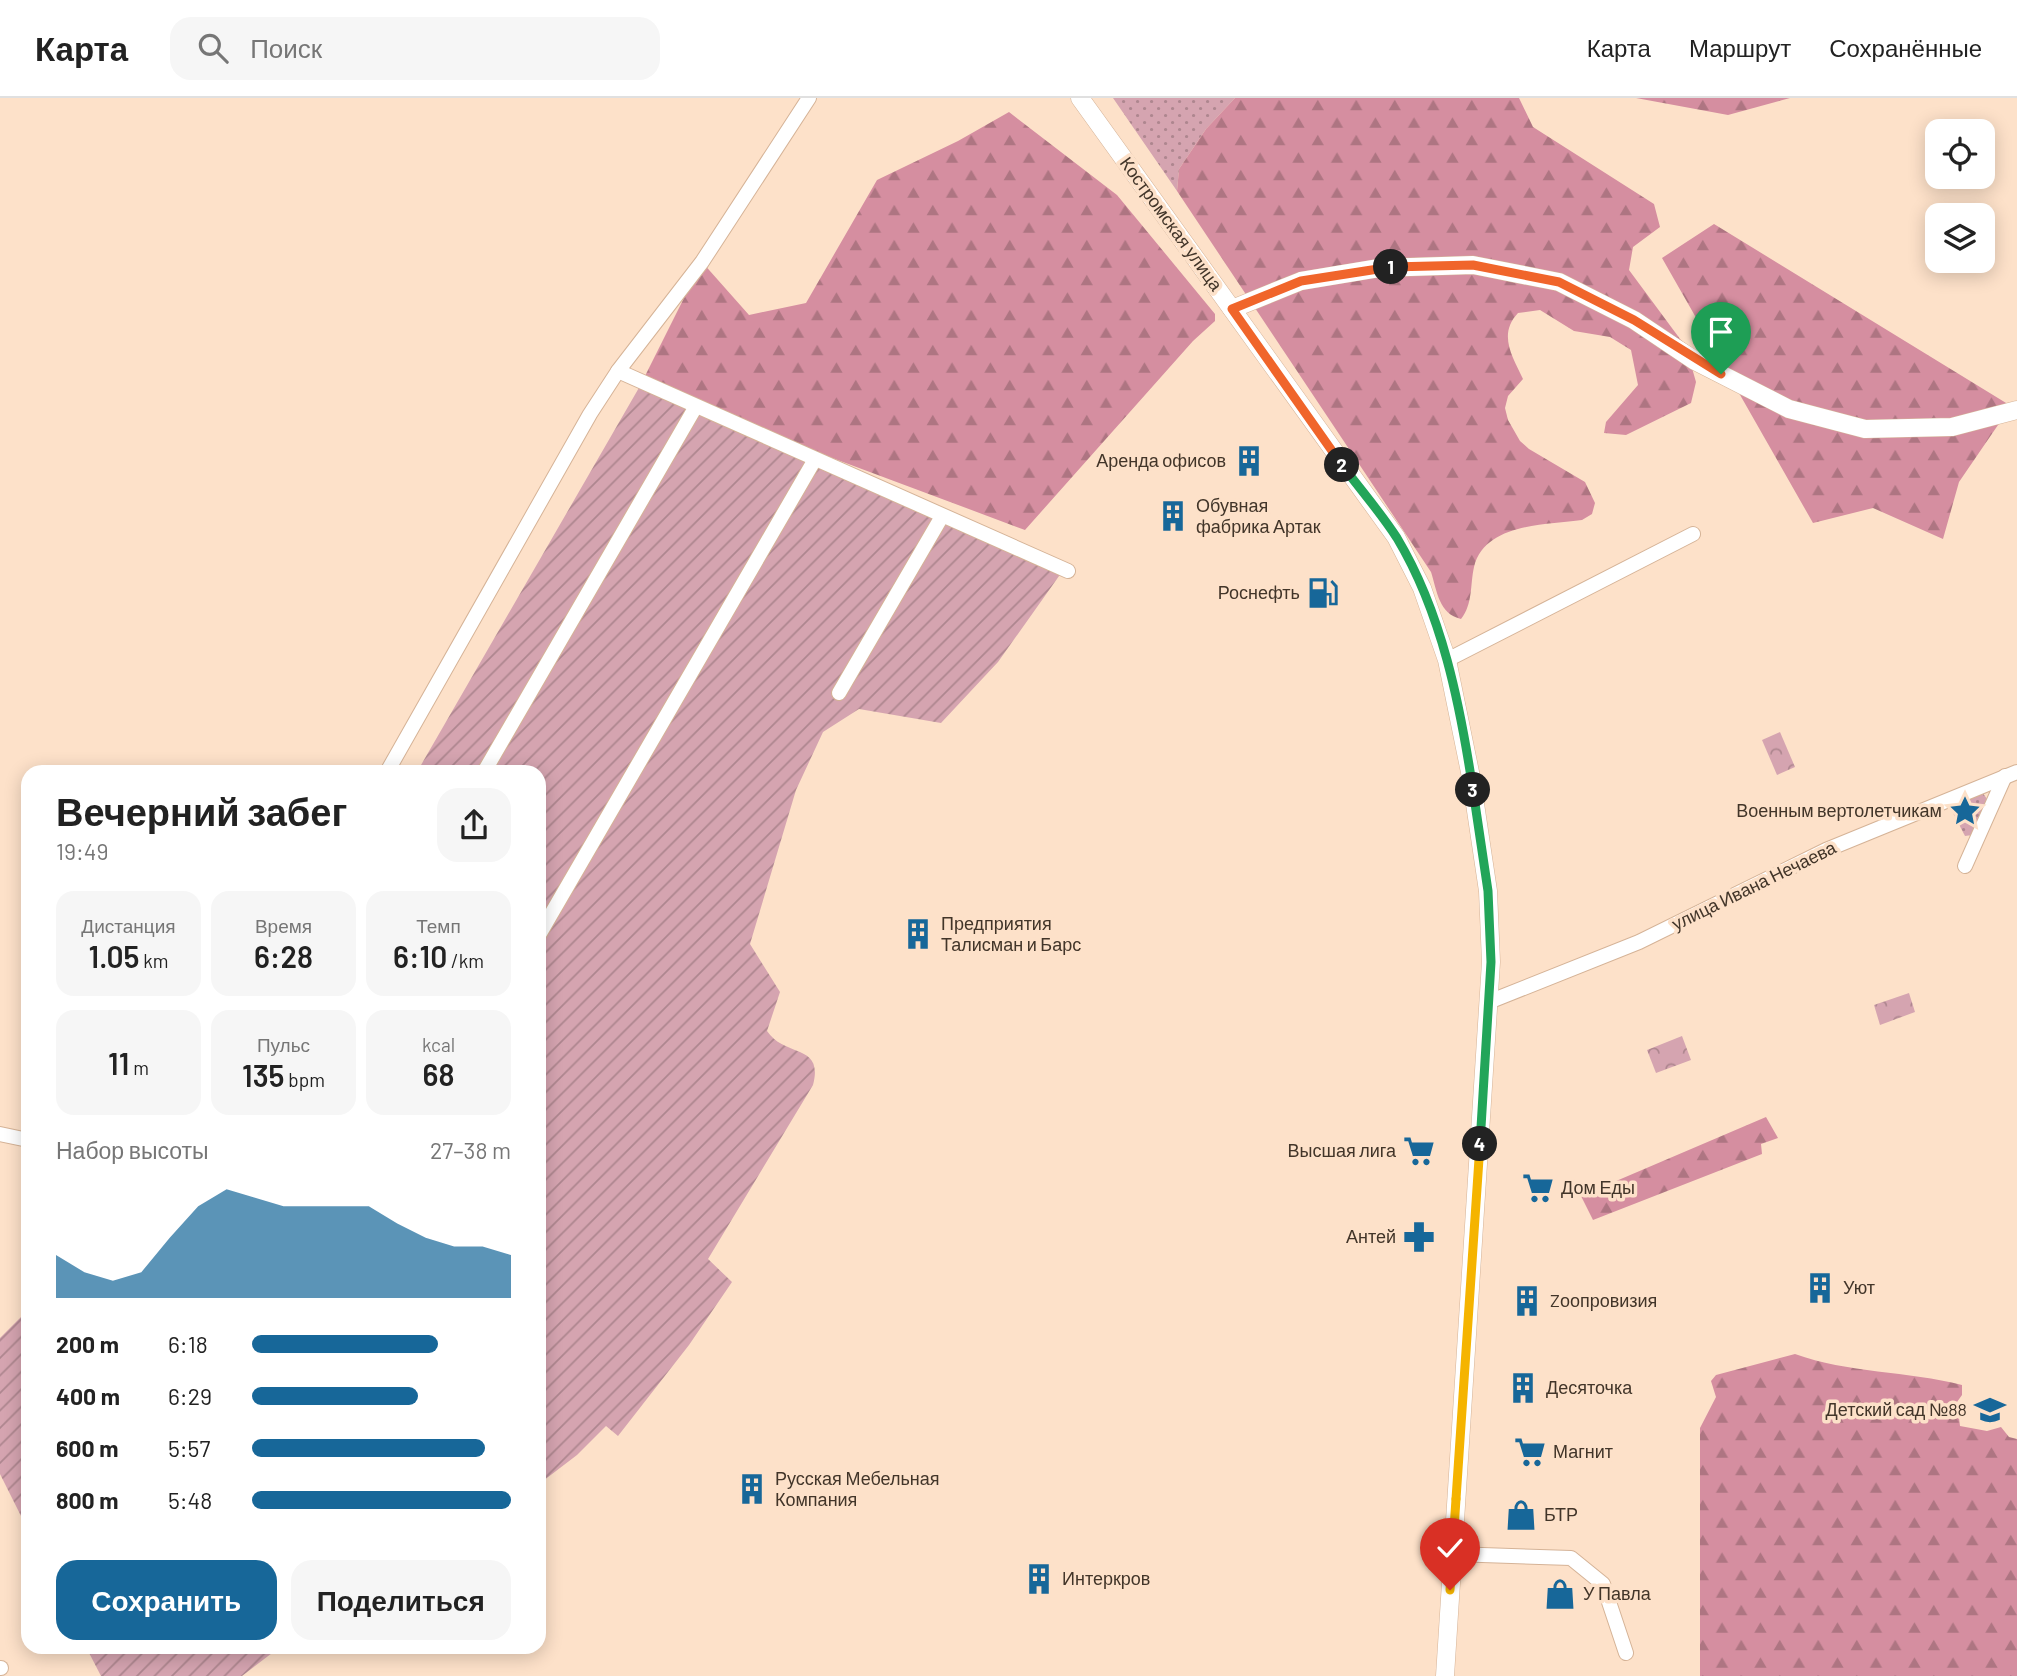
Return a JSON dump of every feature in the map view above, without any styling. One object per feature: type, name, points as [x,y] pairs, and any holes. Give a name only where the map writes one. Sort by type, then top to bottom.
[{"type":"main road","name":"Костромская улица","points":[[1080,98],[1396,537],[1422,588],[1447,660],[1471,777],[1488,891],[1491,1001],[1445,1676]]},
{"type":"main road","points":[[1232,309],[1301,281],[1379,268],[1473,265],[1559,282],[1634,320],[1696,361],[1789,410],[1865,429],[1952,427],[2017,410]]},
{"type":"street","points":[[391,765],[590,414],[618,372],[709,251],[809,98]]},
{"type":"street","points":[[618,372],[941,518],[1068,571]]},
{"type":"street","points":[[488,765],[695,408]]},
{"type":"street","points":[[546,923],[814,461]]},
{"type":"street","points":[[839,693],[941,518]]},
{"type":"street","points":[[1447,660],[1693,534]]},
{"type":"street","points":[[1965,866],[2011,774]]},
{"type":"street","name":"улица Ивана Нечаева","points":[[1491,1001],[1639,942],[1826,850],[2011,774]]},
{"type":"street","points":[[0,1134],[21,1138]]},
{"type":"street","points":[[1453,1554],[1571,1558],[1602,1584],[1626,1653]]},
{"type":"green space","points":[[1113,98],[1235,98],[1206,129],[1179,169],[1177,191]]},
{"type":"green space","points":[[1235,98],[1519,98],[1533,127],[1654,204],[1660,227],[1633,247],[1629,270],[1686,347],[1696,382],[1691,403],[1626,435],[1604,433],[1606,422],[1638,385],[1631,350],[1610,337],[1574,331],[1540,310],[1518,313],[1512,321],[1508,337],[1511,354],[1523,379],[1508,396],[1505,408],[1508,420],[1520,441],[1529,449],[1585,482],[1595,503],[1592,514],[1582,520],[1535,525],[1504,534],[1490,542],[1480,553],[1474,567],[1469,601],[1461,619],[1443,607],[1431,572],[1177,191],[1179,169],[1206,129]]},
{"type":"green space","points":[[1636,98],[1790,98],[1728,115]]},
{"type":"green space","points":[[1009,112],[1117,195],[1215,314],[1215,321],[1193,341],[1025,530],[640,386],[702,262],[749,315],[806,303],[877,180],[958,141]]},
{"type":"green space","points":[[1714,224],[2011,406],[1959,482],[1943,539],[1873,508],[1813,523],[1662,258]]},
{"type":"green space","points":[[640,386],[1064,569],[998,662],[941,723],[859,709],[823,732],[796,790],[750,944],[780,992],[767,1031],[783,1045],[808,1057],[815,1072],[813,1085],[708,1259],[732,1282],[689,1345],[618,1436],[606,1426],[577,1455],[546,1479],[546,765],[421,765]]},
{"type":"green space","points":[[1780,732],[1795,767],[1777,775],[1762,740]]},
{"type":"green space","points":[[1982,792],[1987,799],[1972,835],[1965,836],[1952,811],[1952,805]]},
{"type":"green space","points":[[1909,993],[1915,1012],[1880,1025],[1874,1005]]},
{"type":"green space","points":[[1682,1036],[1691,1060],[1656,1073],[1647,1050]]},
{"type":"green space","points":[[1766,1117],[1778,1138],[1761,1144],[1762,1154],[1593,1220],[1581,1196]]},
{"type":"green space","points":[[21,1317],[21,1516],[0,1474],[0,1338]]},
{"type":"green space","points":[[1795,1354],[1835,1365],[1962,1385],[1962,1395],[1957,1402],[1960,1426],[1987,1431],[2001,1427],[2009,1437],[2017,1439],[2017,1676],[1700,1676],[1700,1428],[1716,1397],[1711,1381],[1716,1375]]},
{"type":"green space","points":[[90,1654],[271,1654],[242,1676],[101,1676]]},
{"type":"place","name":"Аренда офисов","points":[[1249,461]]},
{"type":"place","name":"Обувная фабрика Артак","points":[[1173,516]]},
{"type":"place","name":"Роснефть","points":[[1323,593]]},
{"type":"place","name":"Военным вертолетчикам","points":[[1965,811]]},
{"type":"place","name":"Предприятия Талисман и Барс","points":[[918,934]]},
{"type":"place","name":"Высшая лига","points":[[1419,1151]]},
{"type":"place","name":"Дом Еды","points":[[1538,1188]]},
{"type":"place","name":"Антей","points":[[1419,1237]]},
{"type":"place","name":"Уют","points":[[1820,1288]]},
{"type":"place","name":"Zоопровизия","points":[[1527,1301]]},
{"type":"place","name":"Десяточка","points":[[1523,1388]]},
{"type":"place","name":"Детский сад №88","points":[[1990,1410]]},
{"type":"place","name":"Магнит","points":[[1530,1452]]},
{"type":"place","name":"Русская Мебельная Компания","points":[[752,1489]]},
{"type":"place","name":"БТР","points":[[1521,1515]]},
{"type":"place","name":"Интеркров","points":[[1039,1579]]},
{"type":"place","name":"У Павла","points":[[1560,1594]]},
{"type":"route","points":[[1450,1590],[1491,1001],[1488,891],[1471,777],[1447,660],[1422,588],[1396,537],[1232,309],[1301,281],[1379,268],[1473,265],[1559,282],[1634,320],[1696,361],[1721,374]]}]
